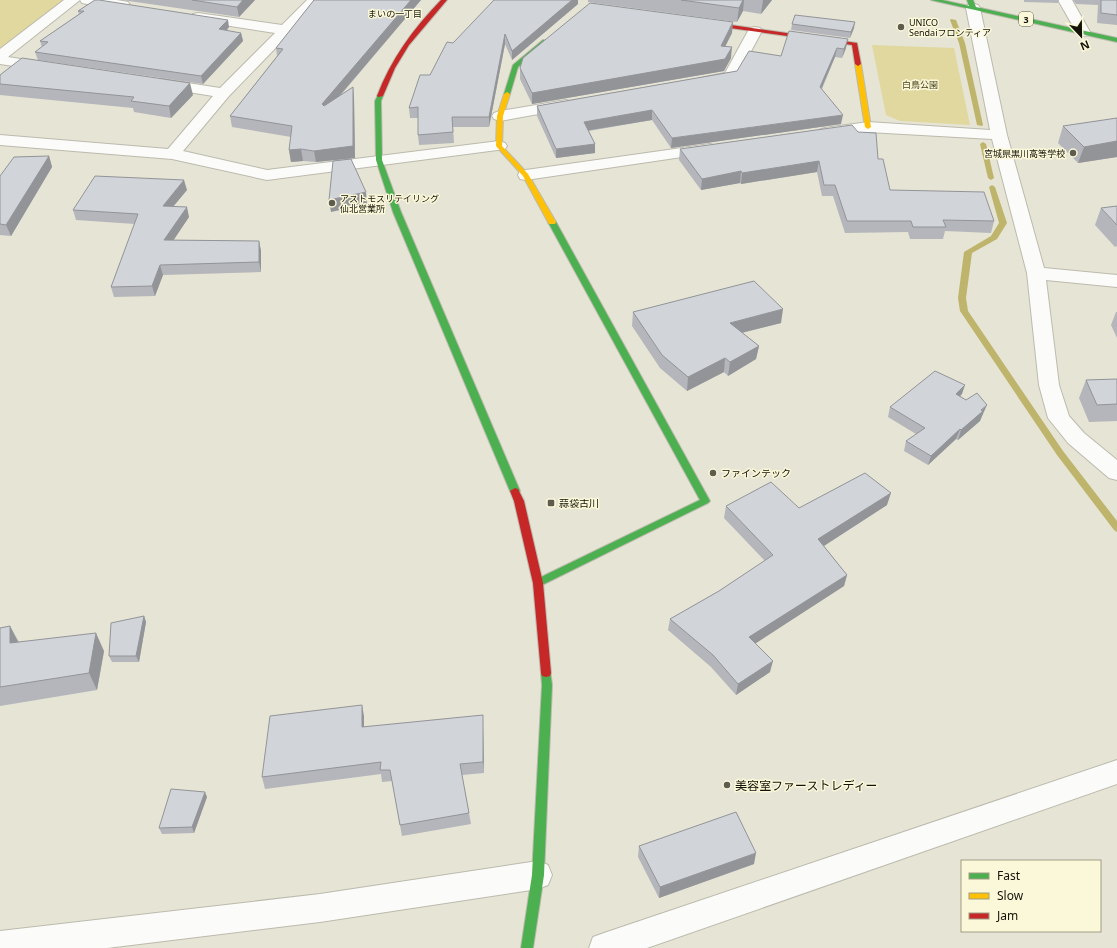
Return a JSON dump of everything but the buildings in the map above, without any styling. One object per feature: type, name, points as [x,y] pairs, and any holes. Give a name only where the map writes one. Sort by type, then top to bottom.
[{"type":"street","points":[[0,56],[73,0]]},
{"type":"street","points":[[87,0],[134,7]]},
{"type":"street","points":[[172,154],[224,93],[315,0]]},
{"type":"street","points":[[444,0],[418,27],[398,56],[385,81],[378,101],[379,160],[397,212],[519,502],[538,583],[547,685],[538,875],[528,948]]},
{"type":"street","name":"3","points":[[934,0],[971,4],[1117,40]]},
{"type":"street","points":[[1065,0],[1083,32]]},
{"type":"street","points":[[971,4],[999,135],[1036,273],[1049,385],[1059,418],[1076,438],[1117,472]]},
{"type":"street","points":[[182,14],[284,30]]},
{"type":"street","points":[[693,22],[855,44],[868,127]]},
{"type":"street","points":[[692,83],[731,76],[755,31]]},
{"type":"street","points":[[538,583],[705,501],[526,174],[499,146],[500,116],[515,66],[551,36]]},
{"type":"street","points":[[0,60],[62,69]]},
{"type":"street","points":[[147,82],[224,93]]},
{"type":"street","points":[[500,116],[577,103]]},
{"type":"street","points":[[813,134],[868,127],[999,135]]},
{"type":"street","points":[[0,140],[172,154],[267,175],[499,146]]},
{"type":"street","points":[[526,174],[728,146]]},
{"type":"street","points":[[1036,273],[1117,280]]},
{"type":"street","points":[[604,948],[1117,772]]},
{"type":"street","points":[[0,946],[320,908],[538,875]]},
{"type":"green space","points":[[0,0],[64,0],[0,50]]},
{"type":"green space","name":"白鳥公園","points":[[872,45],[954,48],[970,125],[900,121],[886,115]]},
{"type":"waterway","points":[[953,20],[962,43],[980,125]]},
{"type":"waterway","points":[[983,144],[991,178]]},
{"type":"waterway","points":[[992,187],[1003,223],[994,237],[968,252],[962,298],[964,311],[1060,453],[1117,528]]},
{"type":"traffic: fast","points":[[934,0],[1117,40]]},
{"type":"traffic: fast","points":[[970,0],[973,8]]},
{"type":"traffic: fast","points":[[507,94],[515,66],[545,41]]},
{"type":"traffic: fast","points":[[380,96],[378,101],[379,160],[397,212],[515,491]]},
{"type":"traffic: fast","points":[[538,583],[705,501],[552,222]]},
{"type":"traffic: fast","points":[[527,948],[538,875],[547,685],[546,673]]},
{"type":"traffic: slow","points":[[858,64],[868,127]]},
{"type":"traffic: slow","points":[[507,94],[500,116],[499,146],[526,175],[552,222]]},
{"type":"traffic: jam","points":[[380,96],[392,68],[406,44],[444,0]]},
{"type":"traffic: jam","points":[[703,23],[855,44],[858,64]]},
{"type":"traffic: jam","points":[[515,491],[519,501],[538,583],[546,673]]},
{"type":"place","name":"UNICO Sendaiフロンティア","points":[[901,27]]},
{"type":"place","name":"宮城県黒川高等学校","points":[[1073,153]]},
{"type":"place","name":"アストモスリテイリング 仙北営業所","points":[[332,203]]},
{"type":"place","name":"ファインテック","points":[[713,473]]},
{"type":"place","name":"蒜袋古川","points":[[551,503]]},
{"type":"place","name":"美容室ファーストレディー","points":[[727,785]]},
{"type":"district","name":"まいの一丁目","points":[[395,13]]}]
